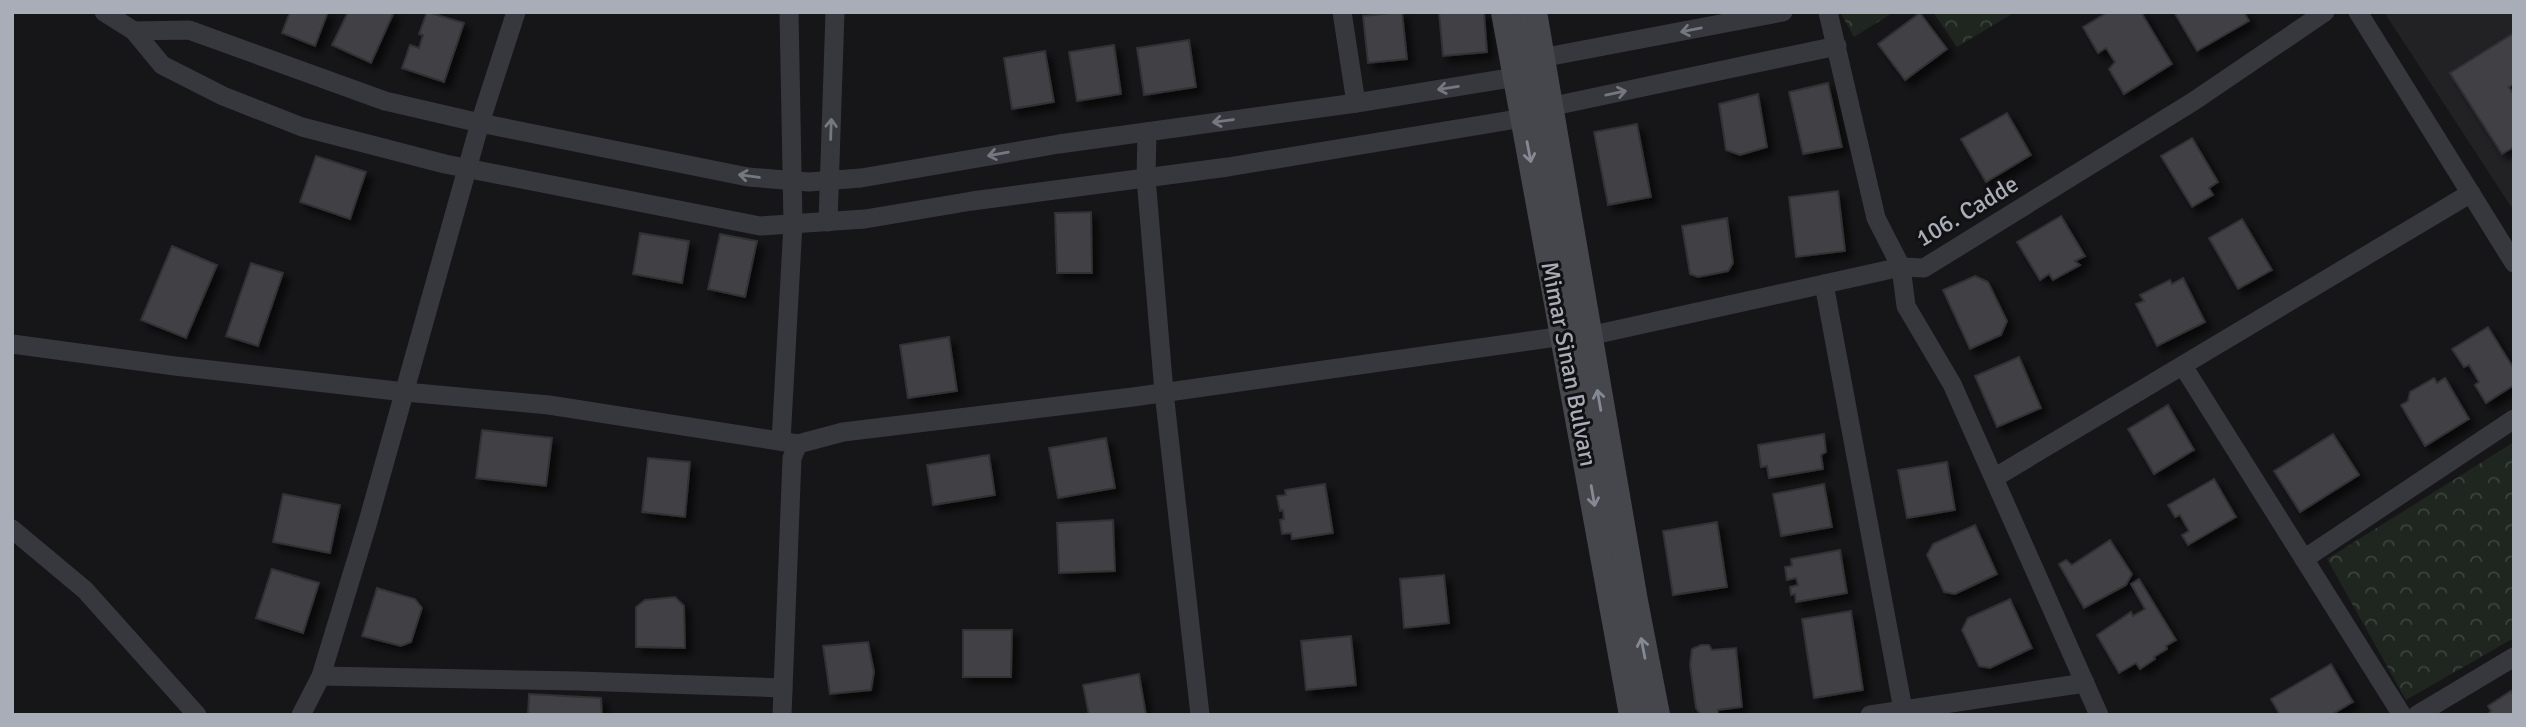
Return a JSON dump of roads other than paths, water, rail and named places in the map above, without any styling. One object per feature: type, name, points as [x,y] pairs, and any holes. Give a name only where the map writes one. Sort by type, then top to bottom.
[{"type":"main road","name":"Mimar Sinan Bulvarı","points":[[1505,12],[1523,118],[1576,336],[1656,715]]},
{"type":"main road","name":"Mimar Sinan Bulvarı","points":[[1534,12],[1549,107],[1576,336],[1633,715]]},
{"type":"street","points":[[104,12],[134,31],[162,65],[223,96],[302,127],[468,169],[760,226],[864,219],[972,201],[1228,167],[1523,118]]},
{"type":"street","points":[[301,715],[321,676],[405,392],[480,123],[516,12]]},
{"type":"street","points":[[782,715],[792,458],[789,443],[793,224],[789,12]]},
{"type":"street","points":[[828,222],[835,12]]},
{"type":"street","points":[[1342,12],[1356,103]]},
{"type":"street","points":[[1541,58],[1783,12]]},
{"type":"street","points":[[1828,12],[1876,218],[1901,267],[1906,306],[1952,384],[2099,715]]},
{"type":"street","name":"106. Cadde","points":[[789,443],[843,432],[1576,336],[1901,267],[1924,268],[2194,101],[2325,12]]},
{"type":"street","points":[[2358,12],[2514,263]]},
{"type":"street","points":[[134,31],[189,30],[385,102],[748,177],[791,180],[861,178],[1059,144],[1356,103],[1516,77]]},
{"type":"street","points":[[1549,107],[1837,46]]},
{"type":"street","points":[[1147,132],[1146,178],[1164,392],[1200,715]]},
{"type":"street","points":[[1994,478],[2471,193]]},
{"type":"street","points":[[1824,284],[1904,712]]},
{"type":"street","points":[[12,344],[175,366],[549,405],[789,443]]},
{"type":"street","points":[[2183,366],[2402,715]]},
{"type":"street","points":[[2304,559],[2514,419]]},
{"type":"street","points":[[12,529],[85,590],[197,715]]},
{"type":"street","points":[[2417,715],[2514,657]]},
{"type":"street","points":[[321,676],[783,688]]},
{"type":"street","points":[[1870,715],[2085,683]]}]
